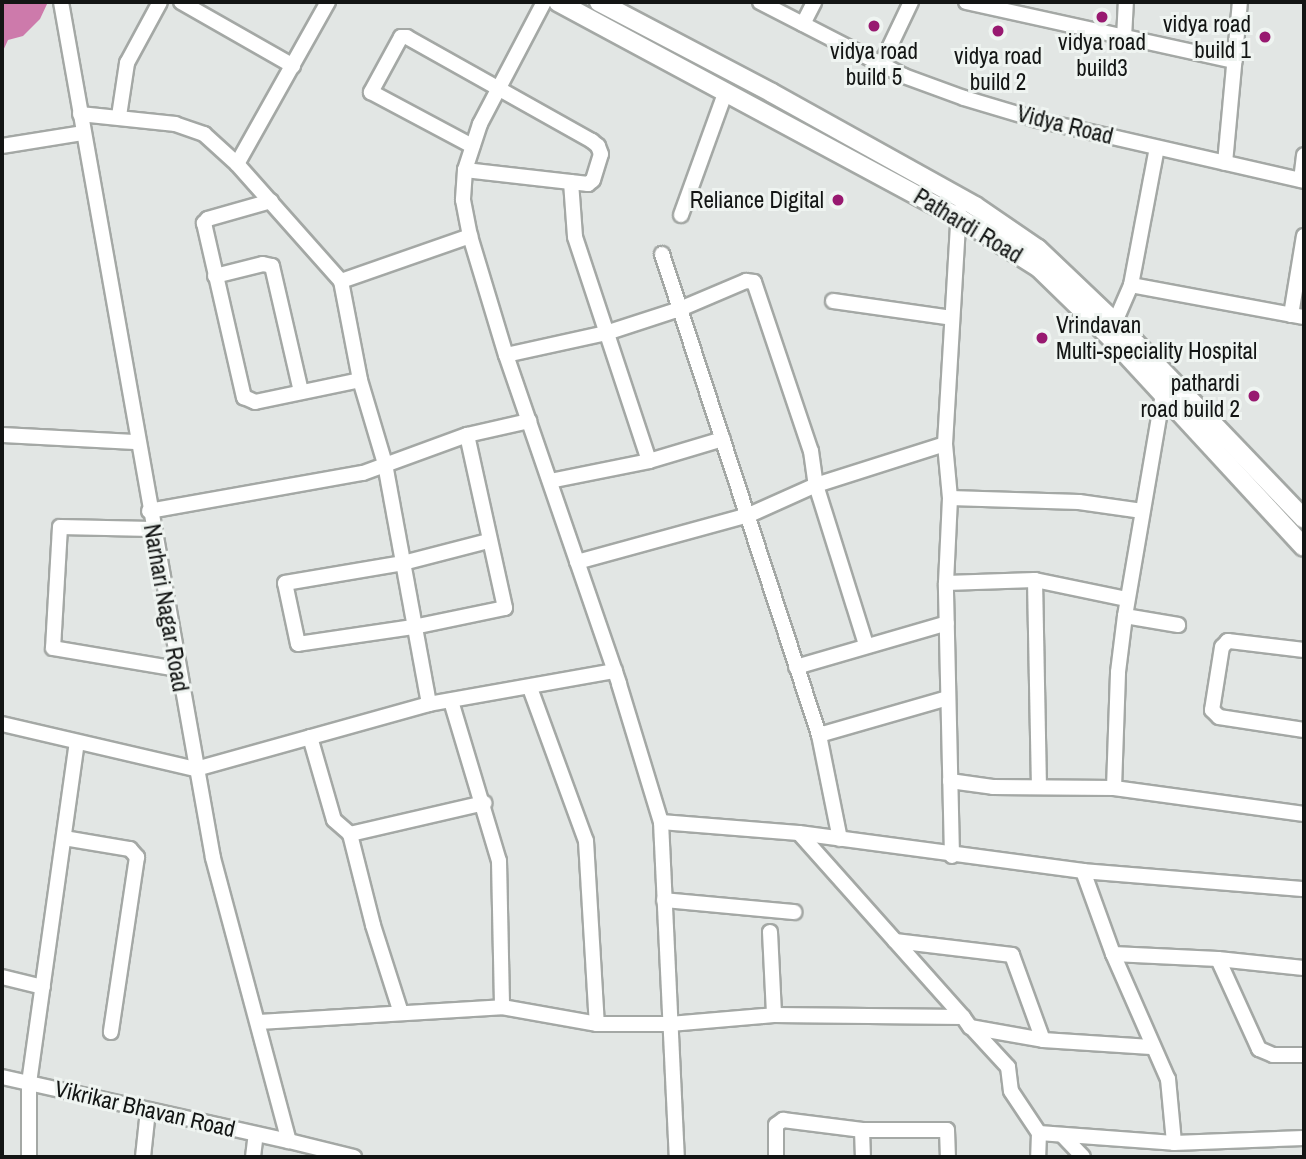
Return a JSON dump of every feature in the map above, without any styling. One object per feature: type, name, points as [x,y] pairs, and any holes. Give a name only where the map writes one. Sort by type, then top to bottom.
[{"type":"main road","name":"Pathardi Road","points":[[558,2],[726,91],[960,208],[1039,268],[1112,329],[1161,394],[1304,547]]},
{"type":"main road","points":[[599,2],[772,93],[960,208]]},
{"type":"main road","points":[[1112,329],[1169,376],[1304,519]]},
{"type":"street","name":"Narhari Nagar Road","points":[[61,2],[152,529],[213,858],[289,1141]]},
{"type":"street","points":[[119,116],[127,63],[160,2]]},
{"type":"street","points":[[181,2],[293,66]]},
{"type":"street","points":[[237,164],[328,2]]},
{"type":"street","points":[[544,2],[498,88],[472,146],[465,170],[463,200],[470,236],[506,355],[615,671],[660,822],[677,1157]]},
{"type":"street","name":"Vidya Road","points":[[761,2],[881,65],[976,102],[1157,148],[1303,180]]},
{"type":"street","points":[[803,24],[814,2]]},
{"type":"street","points":[[881,65],[911,2]]},
{"type":"street","points":[[966,2],[1235,61]]},
{"type":"street","points":[[1032,17],[1034,2]]},
{"type":"street","points":[[1124,38],[1126,2]]},
{"type":"street","points":[[1225,163],[1240,2]]},
{"type":"street","points":[[465,170],[588,184],[593,180],[600,162],[598,146],[403,36],[372,88],[373,94],[472,146]]},
{"type":"street","points":[[681,215],[726,91]]},
{"type":"street","points":[[80,114],[119,116],[188,127],[204,134],[237,164],[341,281],[360,380],[385,464],[429,704]]},
{"type":"street","points":[[2,146],[83,133]]},
{"type":"street","points":[[1112,329],[1131,285],[1157,148]]},
{"type":"street","points":[[1303,180],[1304,155]]},
{"type":"street","points":[[571,182],[575,237],[649,461]]},
{"type":"street","points":[[271,201],[205,221],[204,228],[244,397],[255,402],[360,380]]},
{"type":"street","points":[[952,856],[946,583],[950,498],[945,444],[960,208]]},
{"type":"street","points":[[341,281],[470,236]]},
{"type":"street","points":[[1131,285],[1297,316],[1304,236]]},
{"type":"street","points":[[662,254],[819,735],[840,839]]},
{"type":"street","points":[[215,276],[263,264],[272,266],[301,392]]},
{"type":"street","points":[[506,355],[606,333],[680,309],[747,281],[757,284],[811,450],[816,485],[866,645]]},
{"type":"street","points":[[832,301],[952,318]]},
{"type":"street","points":[[1114,788],[1118,671],[1127,599],[1161,394],[1169,376]]},
{"type":"street","points":[[149,511],[363,473],[467,435],[529,421]]},
{"type":"street","points":[[2,435],[137,442]]},
{"type":"street","points":[[467,435],[488,541],[505,608],[413,627],[298,644],[285,583],[403,563],[488,541]]},
{"type":"street","points":[[550,481],[649,461],[723,439]]},
{"type":"street","points":[[577,562],[749,515],[816,485],[945,444]]},
{"type":"street","points":[[950,498],[1079,502],[1142,511]]},
{"type":"street","points":[[152,529],[60,527],[53,648],[177,669]]},
{"type":"street","points":[[946,583],[1035,580],[1127,599]]},
{"type":"street","points":[[1035,580],[1039,787]]},
{"type":"street","points":[[1125,616],[1178,625]]},
{"type":"street","points":[[796,667],[947,623]]},
{"type":"street","points":[[1304,650],[1233,641],[1224,644],[1212,710],[1219,717],[1304,730]]},
{"type":"street","points":[[2,724],[196,769],[429,704],[615,671]]},
{"type":"street","points":[[530,688],[586,841],[597,1024]]},
{"type":"street","points":[[819,735],[948,698]]},
{"type":"street","points":[[451,701],[484,803],[501,873],[502,1007]]},
{"type":"street","points":[[310,737],[334,820],[349,834],[373,925],[401,1013]]},
{"type":"street","points":[[29,1157],[29,1083],[77,742]]},
{"type":"street","points":[[950,781],[1039,787],[1114,788],[1304,814]]},
{"type":"street","points":[[349,834],[484,803]]},
{"type":"street","points":[[660,822],[799,833],[952,856],[1083,871],[1304,889]]},
{"type":"street","points":[[799,833],[1008,1067],[1012,1091],[1038,1133],[1038,1157]]},
{"type":"street","points":[[64,838],[130,849],[138,857],[111,1032]]},
{"type":"street","points":[[1083,871],[1113,954],[1151,1047],[1169,1083],[1174,1143]]},
{"type":"street","points":[[664,900],[794,912]]},
{"type":"street","points":[[770,933],[774,1015]]},
{"type":"street","points":[[895,941],[1012,955],[1043,1040]]},
{"type":"street","points":[[1113,954],[1218,959],[1304,968]]},
{"type":"street","points":[[1218,959],[1259,1049],[1273,1055],[1304,1055]]},
{"type":"street","points":[[2,978],[43,986]]},
{"type":"street","points":[[259,1022],[502,1007],[597,1024],[670,1024],[774,1015],[967,1022],[1043,1040],[1151,1047]]},
{"type":"street","name":"Vikrikar Bhavan Road","points":[[2,1077],[289,1141]]},
{"type":"street","points":[[143,1157],[148,1110]]},
{"type":"street","points":[[776,1157],[776,1125],[783,1120],[862,1130],[947,1130],[947,1157]]},
{"type":"street","points":[[862,1130],[863,1157]]},
{"type":"street","points":[[1038,1133],[1174,1143],[1304,1138]]},
{"type":"street","points":[[253,1157],[256,1134]]},
{"type":"street","points":[[1062,1135],[1083,1157]]},
{"type":"street","points":[[289,1141],[354,1157]]},
{"type":"shaded area","points":[[2,2],[48,2],[40,19],[23,36],[8,40],[2,53]]},
{"type":"place","name":"vidya road build3","points":[[1102,17]]},
{"type":"place","name":"vidya road build 5","points":[[874,26]]},
{"type":"place","name":"vidya road build 2","points":[[998,31]]},
{"type":"place","name":"vidya road build 1","points":[[1265,37]]},
{"type":"place","name":"Reliance Digital","points":[[838,200]]},
{"type":"place","name":"Vrindavan Multi-speciality Hospital","points":[[1042,338]]},
{"type":"place","name":"pathardi road build 2","points":[[1254,396]]}]
